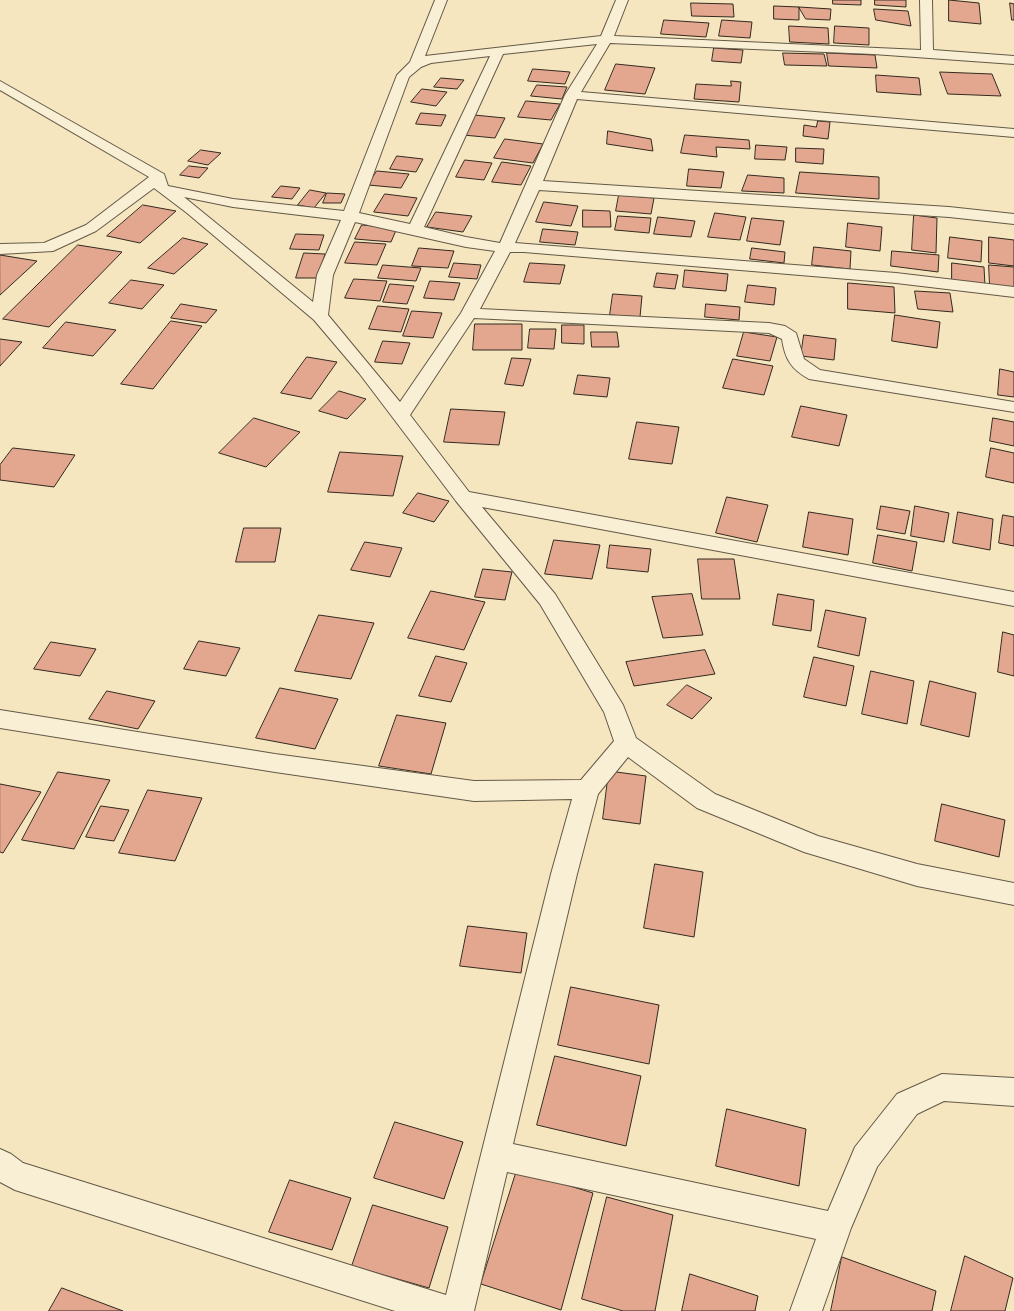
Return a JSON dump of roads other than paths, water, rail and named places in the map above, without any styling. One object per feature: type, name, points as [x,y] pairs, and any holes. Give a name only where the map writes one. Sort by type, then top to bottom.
[{"type":"street","points":[[416,64],[441,0]]},
{"type":"street","points":[[401,414],[469,313],[505,248],[534,185],[572,95],[606,39],[622,0]]},
{"type":"street","points":[[926,0],[927,54]]},
{"type":"street","points":[[320,316],[325,275],[350,216],[403,75],[416,64],[429,59],[606,39],[927,54],[1014,60]]},
{"type":"street","points":[[416,230],[498,52]]},
{"type":"street","points":[[0,85],[160,182],[320,316],[401,414],[463,497],[548,599],[615,711],[626,743],[706,801],[813,845],[917,875],[1014,894]]},
{"type":"street","points":[[572,95],[1014,133]]},
{"type":"street","points":[[0,248],[47,248],[91,228],[160,182],[234,203],[350,216],[401,226],[466,242],[505,248],[524,247],[896,278],[1014,292]]},
{"type":"street","points":[[534,185],[949,212],[1014,219]]},
{"type":"street","points":[[469,313],[770,328],[779,330],[790,337],[792,352],[797,364],[815,375],[1014,407]]},
{"type":"street","points":[[463,497],[1014,599]]},
{"type":"street","points":[[0,719],[268,761],[474,791],[538,789],[587,790]]},
{"type":"street","points":[[458,1311],[564,874],[587,790],[626,743]]},
{"type":"street","points":[[806,1311],[836,1228],[866,1158],[907,1104],[942,1087],[1014,1092]]},
{"type":"street","points":[[496,1154],[836,1228]]},
{"type":"street","points":[[0,1164],[15,1175],[446,1311]]}]
